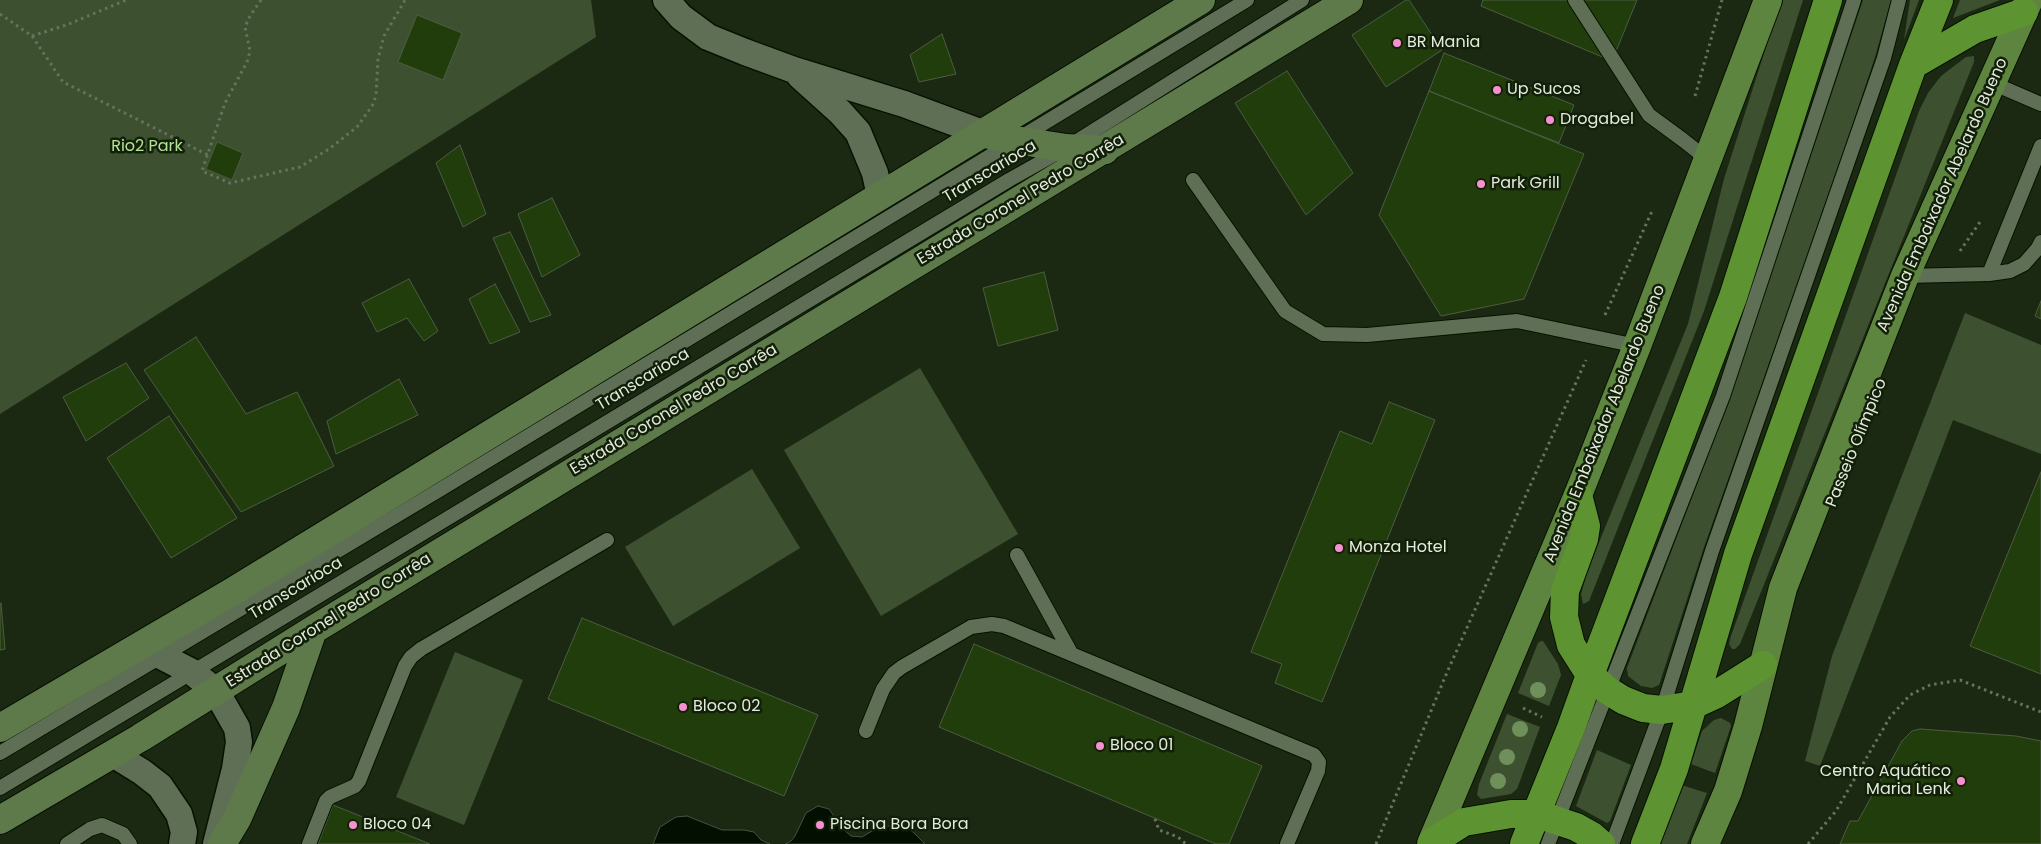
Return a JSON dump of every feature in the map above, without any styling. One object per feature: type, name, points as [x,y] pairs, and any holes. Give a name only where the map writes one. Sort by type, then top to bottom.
[{"type":"highway","points":[[1524,844],[1548,826],[1571,728],[1598,683],[1733,297],[1828,0]]},
{"type":"highway","points":[[1645,844],[1674,769],[1738,554],[1913,65],[1939,0]]},
{"type":"highway","points":[[1913,65],[1975,29],[2031,7]]},
{"type":"highway","points":[[1578,495],[1584,515],[1585,533],[1565,591],[1564,617],[1571,645],[1598,683],[1623,700],[1643,708],[1662,710],[1693,705],[1717,694],[1763,665]]},
{"type":"highway","points":[[1432,843],[1464,822],[1511,814],[1548,826],[1592,836],[1601,844]]},
{"type":"main road","points":[[0,728],[150,652],[880,196],[985,134],[1201,0]]},
{"type":"main road","name":"Estrada Coronel Pedro Corrêa","points":[[0,820],[113,754],[313,630],[1349,0]]},
{"type":"main road","name":"Avenida Embaixador Abelardo Bueno","points":[[1432,843],[1578,495],[1637,346],[1768,0]]},
{"type":"main road","name":"Avenida Embaixador Abelardo Bueno","points":[[1705,844],[1730,782],[1748,726],[1783,588],[1905,276],[1992,83],[2031,7]]},
{"type":"main road","points":[[985,134],[1066,148],[1105,150]]},
{"type":"main road","points":[[222,844],[238,819],[286,708],[313,630]]},
{"type":"street","points":[[666,0],[681,17],[708,37],[794,70],[904,104],[985,134]]},
{"type":"street","points":[[794,70],[840,112],[858,132],[875,173],[880,196]]},
{"type":"street","points":[[150,652],[192,672],[216,691],[232,716],[237,728],[239,742],[235,769],[216,844]]},
{"type":"street","points":[[113,754],[160,786],[179,814],[184,832],[182,844]]},
{"type":"lane","name":"Transcarioca","points":[[0,753],[150,652],[433,494],[1247,0]]},
{"type":"lane","name":"Transcarioca","points":[[0,788],[1009,180],[1066,148],[1302,0]]},
{"type":"lane","points":[[1574,0],[1649,115],[1707,159]]},
{"type":"lane","points":[[1598,683],[1723,396],[1854,0]]},
{"type":"lane","points":[[1612,844],[1662,710],[1712,550],[1884,58],[1900,0]]},
{"type":"lane","points":[[1992,83],[2041,104]]},
{"type":"lane","points":[[1989,274],[2041,146]]},
{"type":"lane","points":[[1192,180],[1285,311],[1323,334],[1367,335],[1517,321],[1637,346]]},
{"type":"lane","points":[[1905,276],[1989,274],[2010,271],[2024,264],[2041,242]]},
{"type":"lane","points":[[309,844],[326,801],[330,797],[355,786],[359,781],[405,666],[411,657],[421,649],[607,540]]},
{"type":"lane","points":[[1017,555],[1070,653]]},
{"type":"lane","points":[[866,732],[883,688],[894,673],[971,627],[992,624],[1004,626],[1314,755],[1319,762],[1318,771],[1287,844]]},
{"type":"lane","points":[[67,844],[102,825],[123,834],[130,844]]},
{"type":"path","points":[[32,36],[70,24],[126,0]]},
{"type":"path","points":[[261,0],[245,27],[250,51],[247,62],[226,103],[202,171],[234,183],[300,167],[330,149],[356,127],[372,106],[376,96],[378,60],[384,36],[406,0]]},
{"type":"path","points":[[1683,140],[1722,0]]},
{"type":"path","points":[[0,14],[32,36],[64,82],[208,155]]},
{"type":"path","points":[[1376,844],[1445,678],[1656,202]]},
{"type":"path","points":[[1942,275],[1986,213]]},
{"type":"path","points":[[1808,844],[1836,810],[1890,717],[1910,695],[1930,685],[1960,680],[2041,712]]},
{"type":"path","points":[[1520,707],[1543,717]]},
{"type":"path","points":[[1155,819],[1159,830],[1178,837],[1186,844]]},
{"type":"green space","name":"Rio2 Park","points":[[0,0],[591,0],[596,37],[0,414]]},
{"type":"green space","points":[[1781,0],[1803,0],[1704,311],[1589,601],[1583,604],[1581,594],[1587,572],[1688,324],[1724,179]]},
{"type":"green space","points":[[1863,0],[1891,0],[1875,57],[1830,192],[1704,547],[1659,685],[1652,688],[1641,686],[1628,676],[1627,668],[1730,397]]},
{"type":"green space","points":[[1910,0],[1919,0],[1904,40]]},
{"type":"green space","points":[[1960,0],[2000,0],[1953,18]]},
{"type":"green space","points":[[1974,56],[1974,62],[1740,644],[1735,649],[1732,649],[1729,644],[1731,636],[1919,111],[1928,93],[1941,76],[1966,57]]},
{"type":"green space","points":[[1965,313],[2041,345],[2041,454],[1953,420],[1820,766],[1805,761],[1832,656]]},
{"type":"green space","points":[[920,368],[1018,534],[881,616],[784,450]]},
{"type":"green space","points":[[752,469],[800,548],[673,626],[625,547]]},
{"type":"green space","points":[[1543,641],[1558,664],[1561,675],[1549,706],[1518,693],[1538,643]]},
{"type":"green space","points":[[455,652],[523,680],[464,825],[396,797]]},
{"type":"green space","points":[[1507,714],[1540,727],[1517,789],[1511,794],[1481,799],[1477,795],[1479,784]]},
{"type":"green space","points":[[1721,718],[1730,723],[1731,726],[1715,773],[1691,764],[1702,731],[1714,720]]},
{"type":"green space","points":[[1597,750],[1631,765],[1610,821],[1607,823],[1576,806]]},
{"type":"green space","points":[[1681,785],[1707,793],[1687,844],[1660,844]]},
{"type":"shaded area","name":"Piscina Bora Bora","points":[[818,806],[829,809],[842,828],[851,836],[862,837],[877,828],[895,825],[904,826],[925,844],[785,844],[795,836],[806,813]]},
{"type":"shaded area","points":[[687,816],[722,830],[754,832],[761,840],[770,844],[653,844],[660,827],[676,817]]},
{"type":"building","name":"BR Mania","points":[[1406,0],[1409,0],[1442,50],[1386,87],[1352,35]]},
{"type":"building","points":[[1483,0],[1637,0],[1612,61],[1481,6]]},
{"type":"building","points":[[417,15],[462,33],[443,80],[398,62]]},
{"type":"building","points":[[942,34],[956,74],[919,82],[910,55]]},
{"type":"building","points":[[1444,53],[1574,105],[1559,143],[1429,91]]},
{"type":"building","points":[[1287,71],[1353,173],[1306,215],[1235,103]]},
{"type":"building","name":"Park Grill","points":[[1429,91],[1584,154],[1524,299],[1441,316],[1379,215]]},
{"type":"building","points":[[217,142],[243,153],[232,180],[206,169]]},
{"type":"building","points":[[460,145],[486,214],[463,227],[436,163]]},
{"type":"building","points":[[552,198],[580,255],[542,277],[518,214]]},
{"type":"building","points":[[510,232],[551,315],[530,322],[493,238]]},
{"type":"building","points":[[1044,272],[1058,330],[998,346],[983,288]]},
{"type":"building","points":[[409,279],[438,331],[424,341],[407,318],[377,332],[362,303]]},
{"type":"building","points":[[495,284],[520,332],[490,344],[469,299]]},
{"type":"building","points":[[2041,301],[2041,319],[2035,316]]},
{"type":"building","points":[[196,337],[246,414],[297,392],[334,466],[241,512],[144,370]]},
{"type":"building","points":[[126,363],[149,398],[86,441],[63,397]]},
{"type":"building","points":[[399,379],[418,415],[336,454],[327,421]]},
{"type":"building","name":"Monza Hotel","points":[[1389,402],[1435,420],[1322,702],[1275,683],[1282,664],[1251,652],[1340,431],[1372,444]]},
{"type":"building","points":[[169,416],[237,518],[171,558],[107,458]]},
{"type":"building","points":[[2041,472],[2041,674],[1970,646]]},
{"type":"building","points":[[0,604],[5,649],[0,650]]},
{"type":"building","name":"Bloco 02","points":[[582,618],[818,715],[784,796],[548,699]]},
{"type":"building","name":"Bloco 01","points":[[974,644],[1262,766],[1229,844],[1216,844],[939,727]]},
{"type":"building","name":"Centro Aquático Maria Lenk","points":[[1920,729],[2016,736],[2041,741],[2041,844],[1840,844],[1850,821],[1858,821],[1902,741],[1912,731]]},
{"type":"building","name":"Bloco 04","points":[[333,805],[430,844],[318,844]]},
{"type":"place","name":"BR Mania","points":[[1397,43]]},
{"type":"place","name":"Up Sucos","points":[[1497,90]]},
{"type":"place","name":"Drogabel","points":[[1550,120]]},
{"type":"place","name":"Park Grill","points":[[1481,184]]},
{"type":"place","name":"Monza Hotel","points":[[1339,548]]},
{"type":"place","name":"Bloco 02","points":[[683,707]]},
{"type":"place","name":"Bloco 01","points":[[1100,746]]},
{"type":"place","name":"Centro Aquático Maria Lenk","points":[[1961,781]]},
{"type":"place","name":"Bloco 04","points":[[353,825]]},
{"type":"place","name":"Piscina Bora Bora","points":[[820,825]]}]
